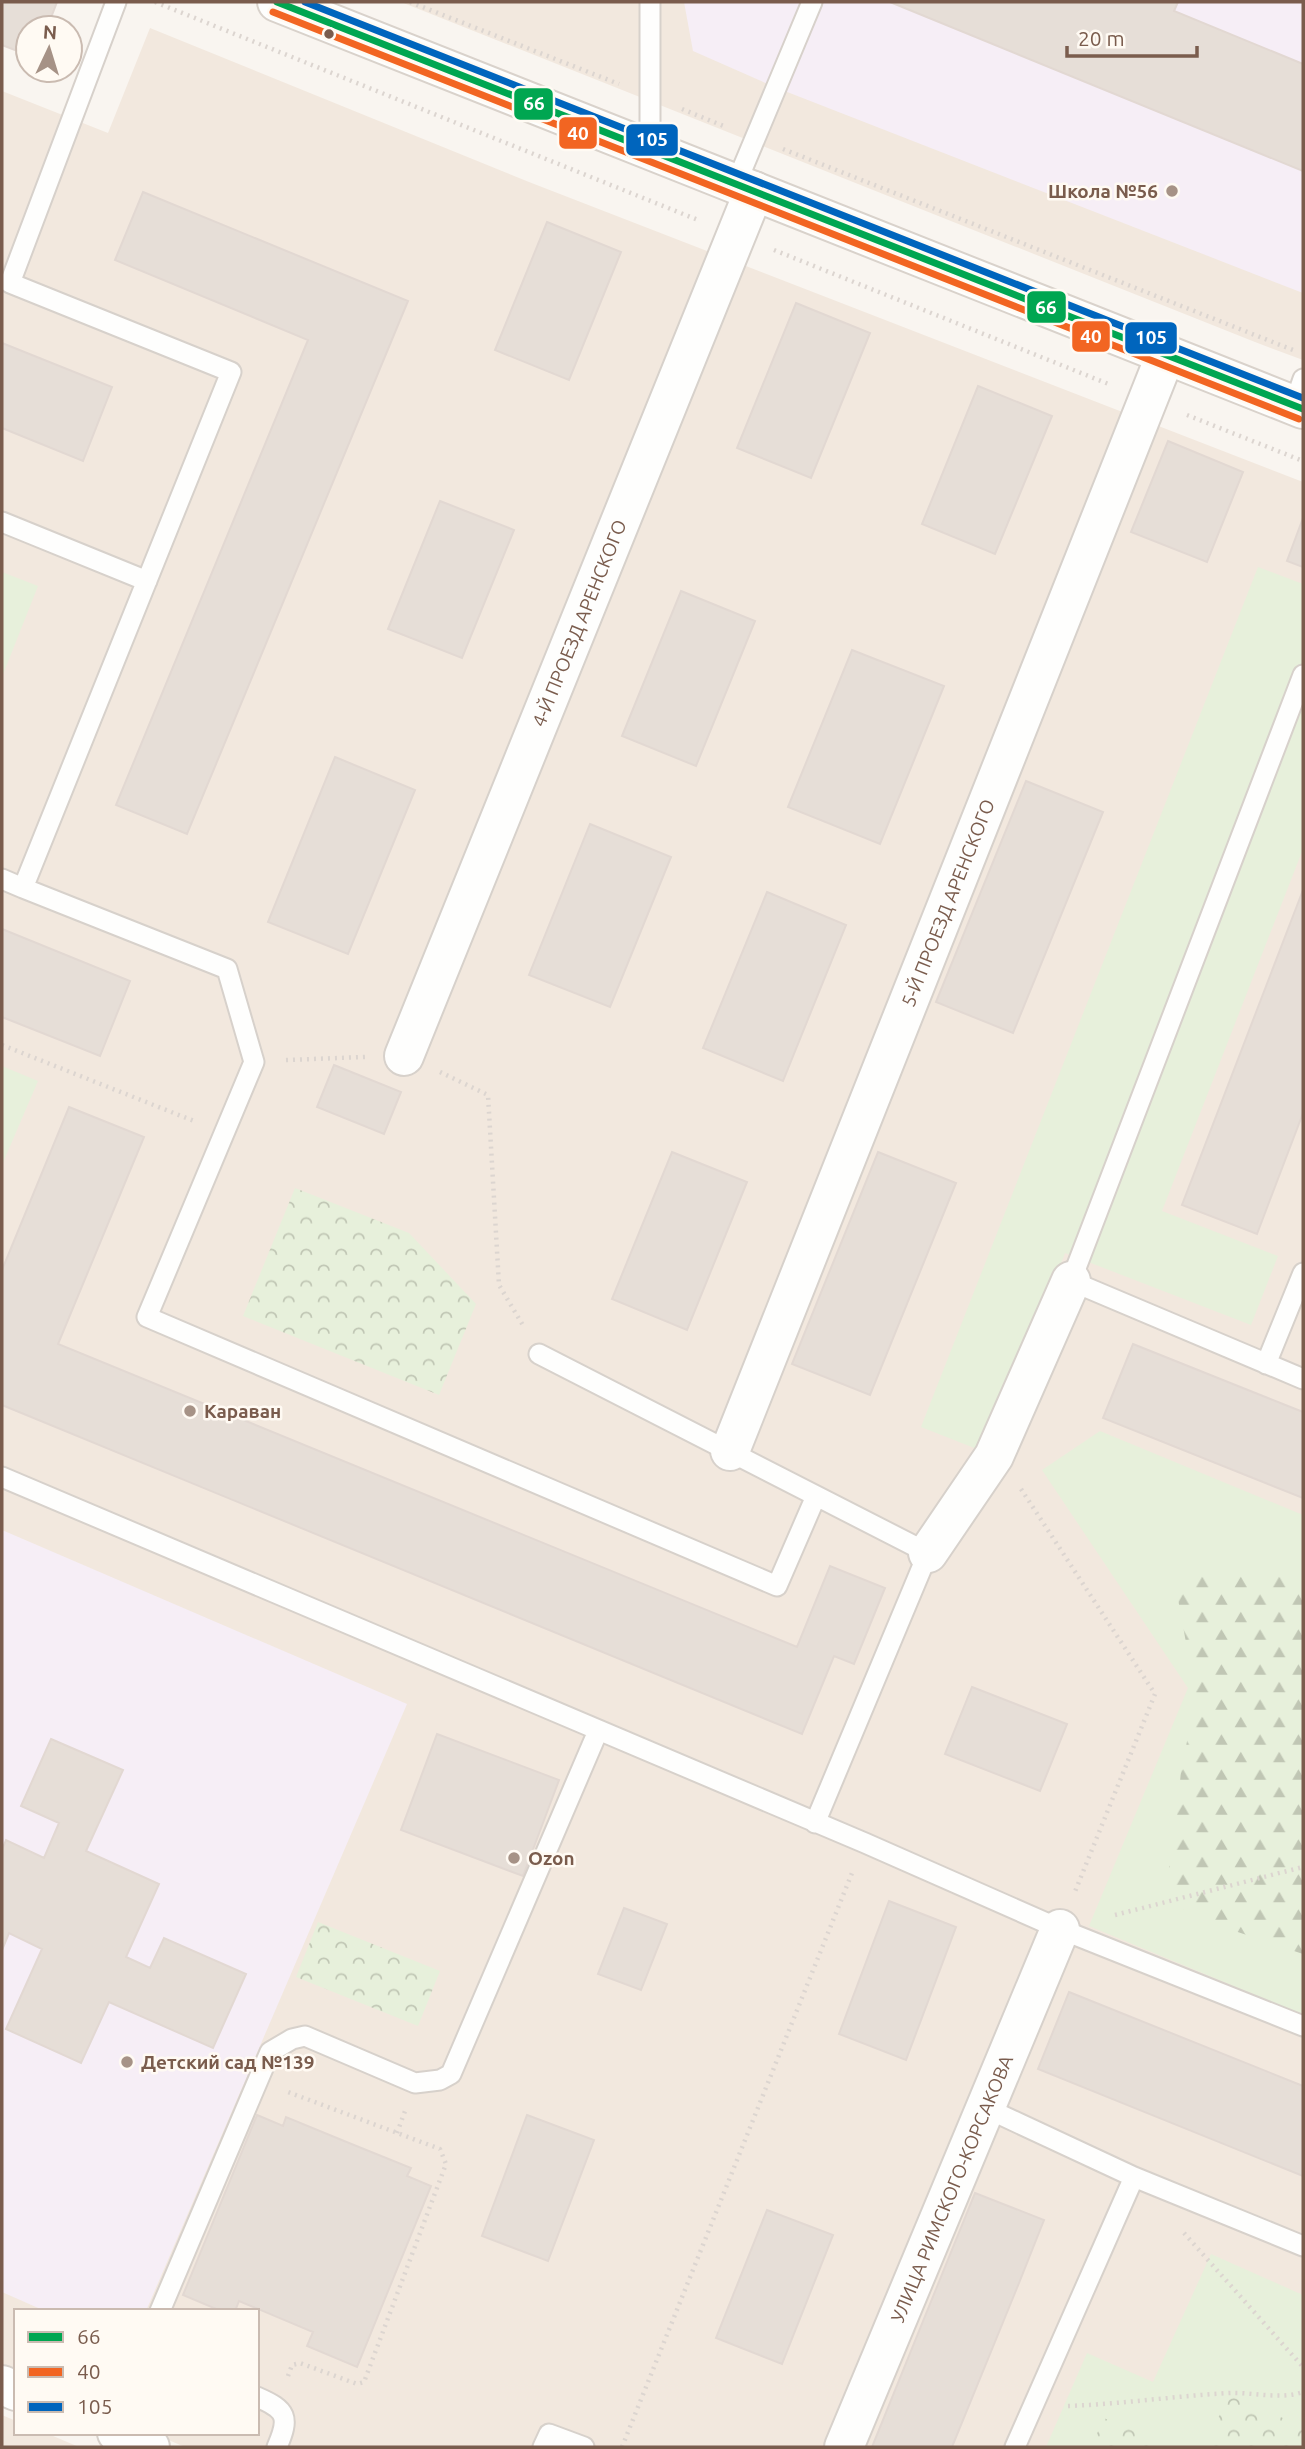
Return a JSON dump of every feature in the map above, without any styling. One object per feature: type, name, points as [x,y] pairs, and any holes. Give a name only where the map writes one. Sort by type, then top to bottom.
[{"type":"street","points":[[277,2],[1166,354],[1300,397]]},
{"type":"street","name":"4-Й ПРОЕЗД АРЕНСКОГО","points":[[404,1056],[745,187]]},
{"type":"street","name":"5-Й ПРОЕЗД АРЕНСКОГО","points":[[730,1451],[1166,354]]},
{"type":"street","points":[[928,1553],[994,1456],[1071,1281]]},
{"type":"street","name":"УЛИЦА РИМСКОГО-КОРСАКОВА","points":[[844,2447],[1060,1928]]},
{"type":"street","points":[[122,2435],[150,2447]]},
{"type":"lane","points":[[23,888],[231,372],[6,282],[116,2]]},
{"type":"lane","points":[[650,2],[650,150]]},
{"type":"lane","points":[[745,187],[755,138],[812,2]]},
{"type":"lane","points":[[2,522],[147,581]]},
{"type":"lane","points":[[1303,675],[1071,1281],[1303,1379]]},
{"type":"lane","points":[[2,879],[227,970],[254,1062],[147,1317],[777,1586],[816,1496]]},
{"type":"lane","points":[[1266,1364],[1303,1273]]},
{"type":"lane","points":[[539,1353],[928,1553],[815,1823]]},
{"type":"lane","points":[[2,1477],[1060,1928],[1303,2026]]},
{"type":"lane","points":[[161,2309],[270,2052],[292,2039],[305,2036],[415,2083],[440,2080],[452,2074],[598,1731]]},
{"type":"lane","points":[[986,2108],[1134,2177],[1303,2246]]},
{"type":"lane","points":[[1015,2447],[1134,2177]]},
{"type":"lane","points":[[259,2398],[276,2405],[285,2417],[286,2428],[277,2447]]},
{"type":"lane","points":[[543,2447],[549,2434],[584,2447]]},
{"type":"path","points":[[410,2],[1303,354]]},
{"type":"path","points":[[2,1045],[224,1133]]},
{"type":"path","points":[[254,1062],[404,1056],[488,1095],[499,1285],[539,1353]]},
{"type":"path","points":[[1015,1479],[1155,1694],[1060,1928]]},
{"type":"path","points":[[622,2447],[865,1843]]},
{"type":"path","points":[[1060,1928],[1303,1867]]},
{"type":"path","points":[[258,2081],[440,2149],[446,2164],[363,2382],[357,2384],[305,2365],[295,2364],[292,2365],[276,2405]]},
{"type":"path","points":[[1179,2227],[1303,2367]]},
{"type":"path","points":[[1032,2408],[1110,2404],[1173,2396],[1236,2393],[1292,2396],[1303,2392]]},
{"type":"shaded area","name":"Школа №56","points":[[401,2],[1303,2],[1303,360],[1255,342]]},
{"type":"shaded area","name":"Школа №56","points":[[684,2],[1303,2],[1303,293],[777,88],[693,51]]},
{"type":"shaded area","points":[[150,28],[529,182],[1303,482],[1303,2447],[185,2447],[157,2435],[259,2435],[259,2309],[14,2309],[14,2375],[2,2370],[2,91],[108,133]]},
{"type":"shaded area","name":"Детский сад №139","points":[[2,1530],[407,1704],[147,2309],[40,2309],[2,2292]]},
{"type":"shaded area","points":[[2,2415],[14,2420],[14,2435],[51,2435],[79,2447],[2,2447]]},
{"type":"green space","points":[[1258,567],[1303,584],[1303,849],[1162,1211],[1278,1256],[1251,1325],[1065,1253],[987,1453],[921,1427]]},
{"type":"green space","points":[[2,572],[38,586],[2,677]]},
{"type":"green space","points":[[2,1066],[38,1081],[2,1165]]},
{"type":"green space","points":[[295,1188],[409,1233],[476,1304],[439,1395],[243,1316]]},
{"type":"green space","points":[[1100,1431],[1303,1515],[1303,2015],[1089,1926],[1188,1688],[1042,1470]]},
{"type":"green space","points":[[1197,1572],[1303,1577],[1303,1954],[1193,1917],[1173,1900],[1168,1879],[1171,1847],[1181,1771],[1196,1697],[1178,1599]]},
{"type":"green space","points":[[318,1922],[440,1971],[418,2026],[296,1977]]},
{"type":"green space","points":[[1211,2254],[1303,2295],[1303,2447],[1046,2447],[1087,2353],[1153,2382]]},
{"type":"green space","points":[[1229,2394],[1303,2427],[1303,2447],[1205,2447]]},
{"type":"green space","points":[[1104,2418],[1170,2447],[1091,2447]]},
{"type":"building","points":[[2,2],[57,2],[52,14],[14,14],[14,50],[2,45]]},
{"type":"building","points":[[890,2],[1178,2],[1174,11],[1303,64],[1303,171]]},
{"type":"building","points":[[143,192],[408,301],[187,834],[116,805],[308,340],[115,260]]},
{"type":"building","points":[[547,222],[621,252],[569,380],[495,350]]},
{"type":"building","points":[[796,303],[870,333],[811,478],[737,448]]},
{"type":"building","points":[[2,343],[112,387],[83,461],[2,428]]},
{"type":"building","points":[[978,386],[1052,416],[995,554],[922,524]]},
{"type":"building","points":[[1168,441],[1243,472],[1207,562],[1131,532]]},
{"type":"building","points":[[440,501],[514,530],[462,658],[388,629]]},
{"type":"building","points":[[1303,518],[1303,567],[1287,561]]},
{"type":"building","points":[[681,591],[755,621],[696,766],[622,736]]},
{"type":"building","points":[[852,650],[944,686],[880,844],[788,807]]},
{"type":"building","points":[[335,757],[415,790],[348,954],[268,922]]},
{"type":"building","points":[[1026,781],[1103,812],[1013,1033],[936,1002]]},
{"type":"building","points":[[590,824],[671,857],[610,1007],[529,975]]},
{"type":"building","points":[[1303,890],[1303,1113],[1257,1234],[1182,1205]]},
{"type":"building","points":[[767,892],[846,925],[783,1081],[703,1048]]},
{"type":"building","points":[[2,929],[130,981],[100,1056],[2,1017]]},
{"type":"building","points":[[334,1065],[401,1092],[384,1134],[317,1107]]},
{"type":"building","points":[[69,1107],[144,1137],[58,1344],[797,1647],[830,1566],[885,1588],[854,1664],[834,1656],[802,1734],[2,1405],[2,1270]]},
{"type":"building","points":[[672,1152],[747,1182],[687,1330],[612,1299]]},
{"type":"building","points":[[878,1152],[956,1183],[870,1395],[792,1364]]},
{"type":"building","points":[[1133,1344],[1303,1412],[1303,1498],[1103,1418]]},
{"type":"building","points":[[972,1687],[1067,1724],[1040,1791],[945,1754]]},
{"type":"building","points":[[437,1734],[559,1780],[523,1876],[401,1830]]},
{"type":"building","points":[[51,1739],[123,1770],[86,1851],[159,1884],[126,1957],[150,1968],[164,1938],[246,1974],[213,2048],[109,2002],[81,2063],[6,2029],[42,1949],[9,1933],[2,1950],[2,1850],[6,1840],[44,1858],[59,1823],[21,1806]]},
{"type":"building","points":[[889,1901],[956,1927],[906,2060],[839,2034]]},
{"type":"building","points":[[624,1908],[667,1924],[641,1990],[598,1974]]},
{"type":"building","points":[[1069,1992],[1303,2086],[1303,2176],[1038,2069]]},
{"type":"building","points":[[257,2115],[283,2126],[286,2117],[411,2168],[407,2176],[431,2186],[357,2367],[307,2346],[313,2332],[259,2309],[239,2301],[236,2309],[216,2309],[183,2295]]},
{"type":"building","points":[[527,2115],[594,2140],[548,2261],[482,2236]]},
{"type":"building","points":[[975,2193],[1044,2220],[1017,2288],[952,2447],[872,2447]]},
{"type":"building","points":[[767,2210],[833,2235],[782,2364],[716,2338]]},
{"type":"transit line","name":"66","points":[[277,2],[1303,409]]},
{"type":"transit line","name":"105","points":[[305,2],[1303,398]]},
{"type":"transit line","name":"40","points":[[273,12],[1299,419]]},
{"type":"place","name":"Школа №56","points":[[1172,191]]},
{"type":"place","name":"Караван","points":[[190,1411]]},
{"type":"place","name":"Ozon","points":[[514,1858]]},
{"type":"place","name":"Детский сад №139","points":[[127,2062]]}]
